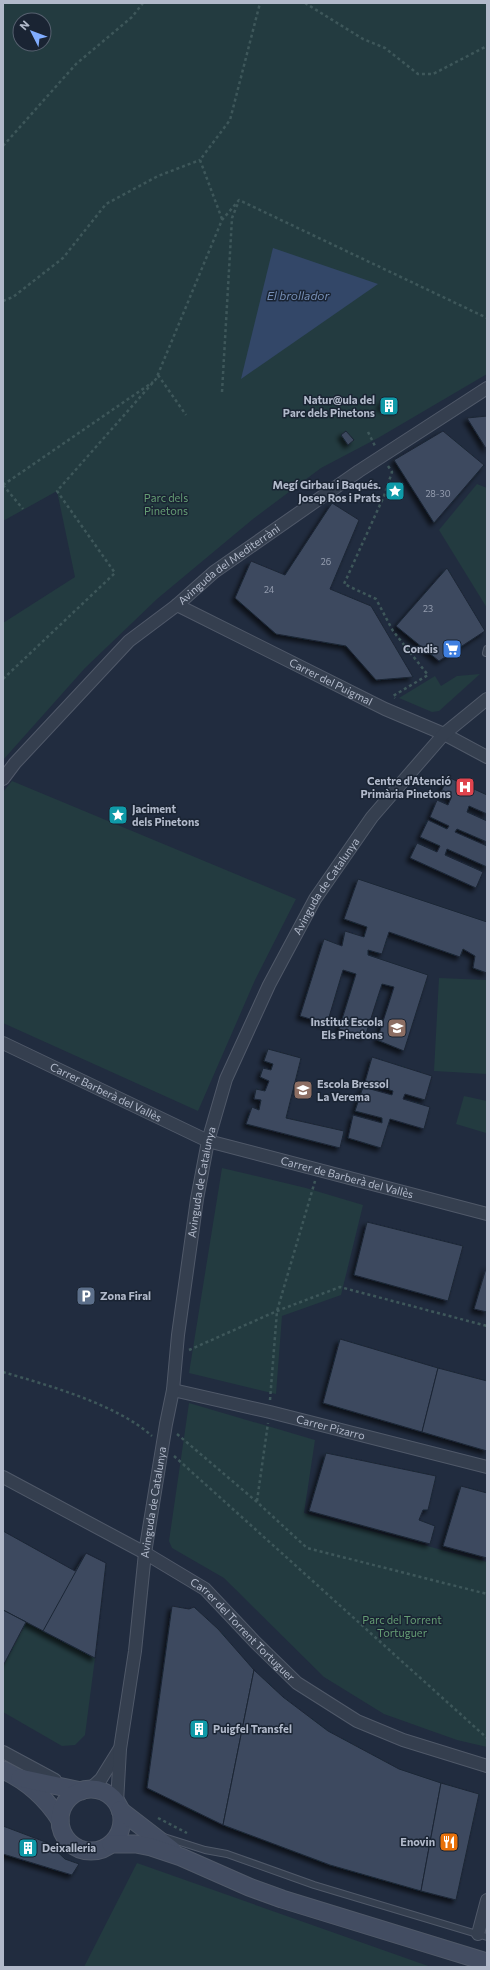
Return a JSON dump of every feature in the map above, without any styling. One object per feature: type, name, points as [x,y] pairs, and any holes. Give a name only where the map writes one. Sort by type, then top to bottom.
[{"type":"main road","points":[[3,1770],[20,1778],[105,1792],[119,1806],[181,1857]]},
{"type":"main road","points":[[20,1778],[44,1800],[60,1820],[65,1837],[76,1848],[90,1852],[100,1850],[111,1844],[136,1844],[151,1847],[181,1857],[235,1882],[282,1899],[487,1962]]},
{"type":"main road","points":[[60,1820],[64,1806],[71,1797],[81,1789]]},
{"type":"main road","points":[[111,1844],[120,1830],[119,1806]]},
{"type":"street","name":"Avinguda del Mediterràni","points":[[3,779],[58,717],[130,641],[177,605],[214,572],[359,471],[487,388]]},
{"type":"street","name":"Carrer del Puigmal","points":[[177,605],[378,706],[444,734],[487,757]]},
{"type":"street","name":"Avinguda de Catalunya","points":[[119,1806],[120,1749],[135,1651],[145,1553],[173,1390],[176,1356],[197,1199],[208,1141],[229,1072],[269,984],[315,899],[372,817],[444,734],[487,699]]},
{"type":"street","name":"Carrer Barberà del Vallès","points":[[3,1043],[208,1141]]},
{"type":"street","name":"Carrer de Barberà del Vallès","points":[[208,1141],[487,1214]]},
{"type":"street","name":"Carrer Pizarro","points":[[173,1390],[270,1412],[487,1467]]},
{"type":"street","name":"Carrer del Torrent Tortuguer","points":[[3,1477],[145,1553],[205,1589],[255,1642],[298,1683],[357,1721],[403,1740],[487,1766]]},
{"type":"street","name":"Avinguda de Catalunya","points":[[81,1789],[101,1779],[120,1749]]},
{"type":"street","points":[[3,1752],[42,1774],[81,1789]]},
{"type":"street","points":[[482,1935],[487,1900]]},
{"type":"lane","points":[[150,1832],[205,1850],[227,1854],[314,1885],[482,1935]]},
{"type":"path","points":[[3,146],[76,64],[132,17],[143,3]]},
{"type":"path","points":[[3,301],[13,297],[63,258],[106,204],[158,176],[200,160],[230,120],[260,3]]},
{"type":"path","points":[[305,3],[358,35],[385,48],[418,74],[433,74],[487,46]]},
{"type":"path","points":[[200,160],[222,220]]},
{"type":"path","points":[[3,679],[115,573],[57,490],[156,379],[222,220],[239,200]]},
{"type":"path","points":[[239,200],[487,318]]},
{"type":"path","points":[[222,392],[232,218],[239,200]]},
{"type":"path","points":[[158,375],[186,415]]},
{"type":"path","points":[[23,509],[3,485],[156,379]]},
{"type":"path","points":[[368,432],[375,446]]},
{"type":"path","points":[[386,463],[392,472],[384,496],[344,584],[376,599],[393,632],[428,675],[393,696],[398,700]]},
{"type":"path","points":[[257,1502],[270,1412],[277,1311],[319,1170]]},
{"type":"path","points":[[176,1356],[277,1311],[340,1287],[487,1326]]},
{"type":"path","points":[[3,1372],[89,1400],[143,1428],[487,1738]]},
{"type":"path","points":[[166,1424],[257,1502],[307,1548],[487,1594]]},
{"type":"green space","name":"Parc dels Pinetons","points":[[3,3],[487,3],[487,374],[378,438],[321,468],[253,519],[157,599],[85,668],[3,760],[3,623],[75,577],[57,491],[3,521]]},
{"type":"green space","points":[[477,484],[487,488],[487,608],[439,530]]},
{"type":"green space","points":[[480,674],[439,711],[432,712],[399,698],[435,676],[441,686],[457,676]]},
{"type":"green space","points":[[12,781],[296,899],[255,980],[198,1111],[3,1023],[3,792]]},
{"type":"green space","points":[[439,978],[487,980],[487,1074],[434,1071]]},
{"type":"green space","points":[[464,1096],[487,1101],[486,1133],[456,1124]]},
{"type":"green space","points":[[222,1168],[306,1188],[363,1205],[341,1295],[282,1316],[276,1394],[189,1373]]},
{"type":"green space","name":"Parc del Torrent Tortuguer","points":[[189,1403],[315,1440],[304,1513],[487,1562],[487,1747],[457,1740],[384,1714],[324,1677],[224,1578],[172,1548],[169,1541]]},
{"type":"green space","points":[[26,1622],[95,1658],[85,1735],[75,1745],[62,1746],[3,1712],[3,1666]]},
{"type":"green space","points":[[137,1863],[431,1967],[84,1967]]},
{"type":"water","name":"El brollador","points":[[273,248],[378,284],[241,379]]},
{"type":"building","name":"Natur@ula del Parc dels Pinetons","points":[[383,400],[399,405],[396,411],[380,407]]},
{"type":"building","points":[[487,416],[487,450],[467,418]]},
{"type":"building","points":[[346,431],[354,440],[348,445],[341,435]]},
{"type":"building","points":[[443,431],[484,465],[434,523],[394,460]]},
{"type":"building","points":[[332,503],[359,520],[330,589],[371,606],[413,677],[376,680],[346,646],[276,634],[235,598],[251,561],[285,575]]},
{"type":"building","points":[[447,568],[485,631],[439,661],[396,626]]},
{"type":"building","points":[[448,777],[487,795],[487,814],[469,806],[467,812],[487,821],[487,842],[457,829],[455,832],[487,846],[487,867],[447,849],[445,855],[483,872],[476,888],[410,858],[417,843],[437,852],[440,846],[420,837],[428,820],[447,829],[449,826],[430,817],[437,800],[448,805],[451,798],[440,794]]},
{"type":"building","points":[[358,879],[487,922],[487,973],[473,968],[475,956],[463,949],[460,957],[389,932],[382,954],[368,950],[368,955],[428,975],[404,1051],[377,1040],[394,987],[382,984],[365,1037],[339,1029],[356,974],[343,970],[327,1024],[300,1016],[324,939],[342,946],[345,931],[364,937],[367,927],[344,919]]},
{"type":"building","points":[[268,1049],[301,1058],[286,1118],[344,1131],[340,1148],[246,1124],[252,1107],[259,1110],[261,1100],[254,1099],[256,1089],[265,1091],[269,1081],[260,1077],[263,1068],[271,1070],[273,1064],[264,1061]]},
{"type":"building","points":[[372,1057],[432,1076],[425,1100],[405,1094],[403,1099],[430,1107],[424,1129],[390,1119],[381,1148],[348,1138],[353,1115],[382,1123],[382,1118],[355,1111],[363,1087],[392,1095],[393,1091],[365,1082]]},
{"type":"building","points":[[367,1222],[463,1246],[448,1301],[354,1275]]},
{"type":"building","points":[[487,1265],[487,1312],[474,1309]]},
{"type":"building","points":[[340,1339],[438,1368],[422,1432],[323,1403]]},
{"type":"building","points":[[438,1368],[487,1381],[487,1451],[422,1432]]},
{"type":"building","points":[[326,1453],[436,1476],[428,1510],[423,1510],[419,1520],[435,1526],[430,1544],[309,1511]]},
{"type":"building","points":[[461,1486],[487,1493],[487,1558],[443,1546]]},
{"type":"building","points":[[3,1531],[75,1571],[86,1553],[106,1563],[95,1658],[3,1610]]},
{"type":"building","points":[[86,1553],[106,1563],[95,1658],[43,1631]]},
{"type":"building","name":"Puigfel Transfel","points":[[172,1606],[189,1609],[194,1607],[218,1629],[254,1670],[223,1825],[147,1788]]},
{"type":"building","points":[[3,1610],[26,1622],[3,1666]]},
{"type":"building","points":[[254,1670],[283,1697],[328,1731],[399,1769],[441,1783],[421,1891],[330,1865],[223,1825]]},
{"type":"building","name":"Enovin","points":[[441,1783],[479,1794],[456,1900],[421,1891]]},
{"type":"building","name":"Deixalleria","points":[[3,1826],[48,1843],[65,1859],[79,1864],[72,1875],[3,1854]]},
{"type":"place","name":"Natur@ula del Parc dels Pinetons","points":[[389,406]]},
{"type":"place","name":"Megí Girbau i Baqués. Josep Ros i Prats","points":[[395,491]]},
{"type":"place","name":"Condis","points":[[452,649]]},
{"type":"place","name":"Centre d'Atenció Primària Pinetons","points":[[465,787]]},
{"type":"place","name":"Jaciment dels Pinetons","points":[[118,815]]},
{"type":"place","name":"Institut Escola Els Pinetons","points":[[397,1028]]},
{"type":"place","name":"Escola Bressol La Verema","points":[[303,1090]]},
{"type":"place","name":"Zona Firal","points":[[86,1296]]},
{"type":"place","name":"Puigfel Transfel","points":[[199,1729]]},
{"type":"place","name":"Enovin","points":[[449,1842]]},
{"type":"place","name":"Deixalleria","points":[[28,1848]]}]
